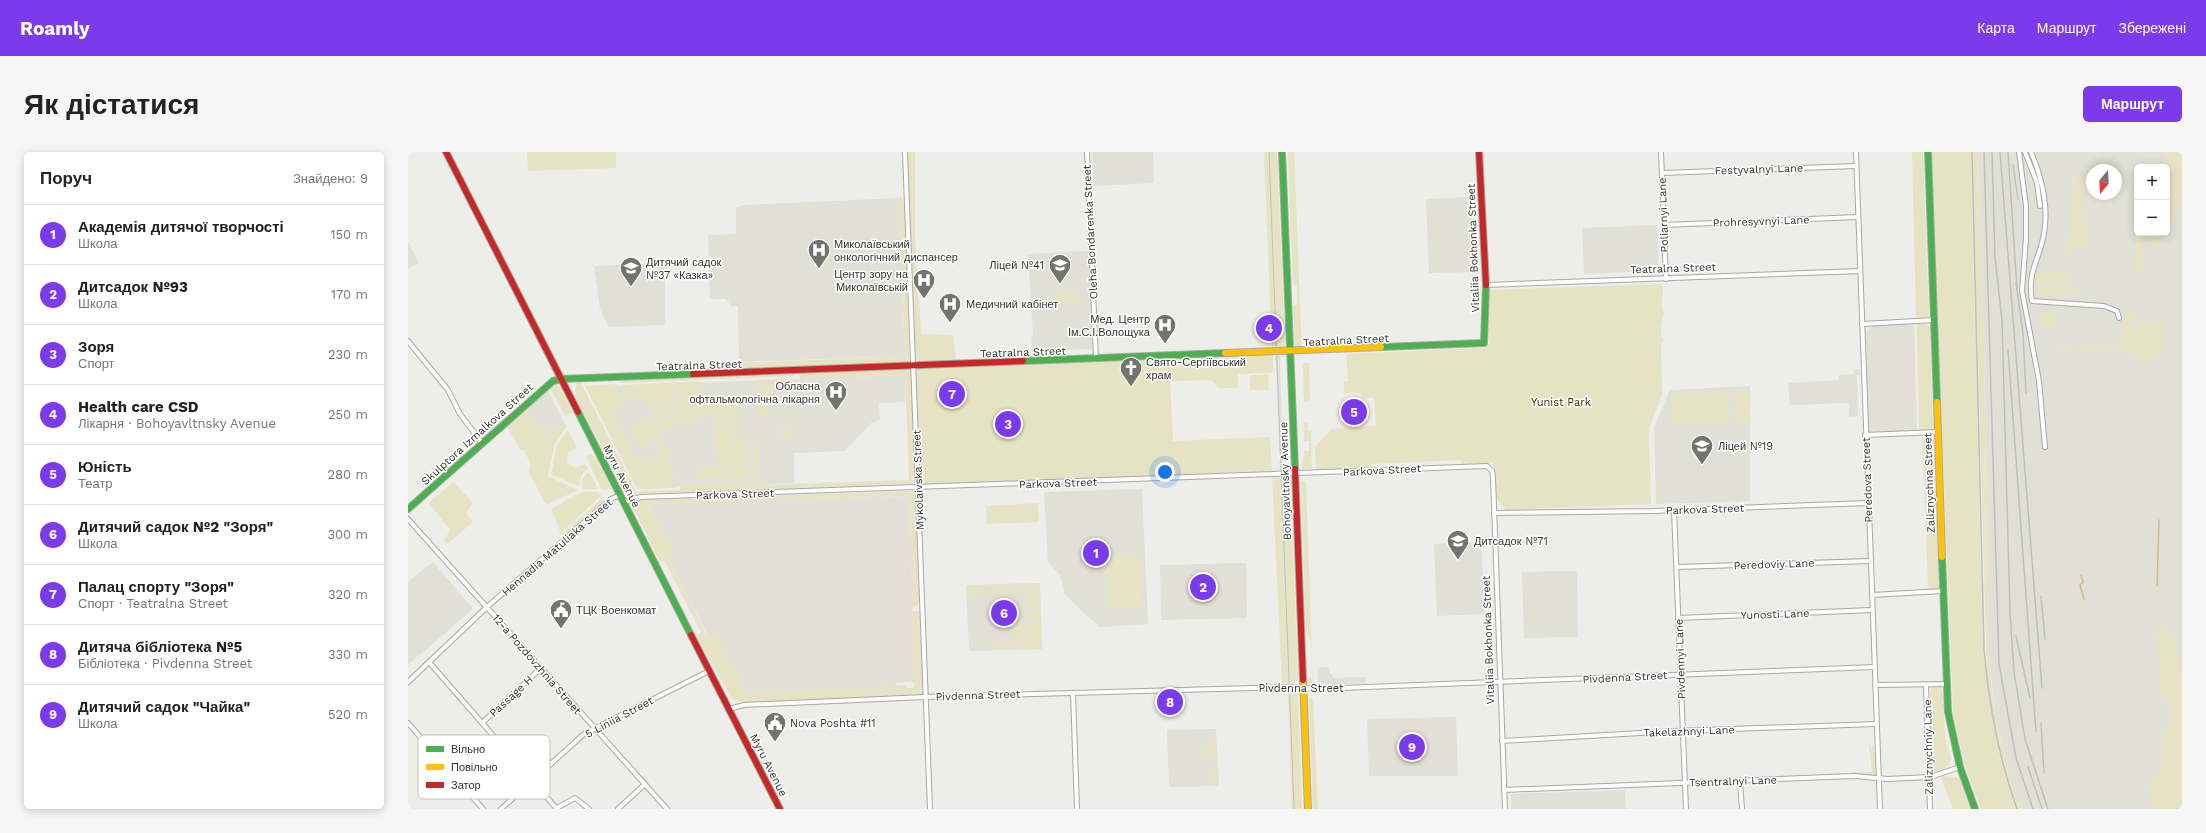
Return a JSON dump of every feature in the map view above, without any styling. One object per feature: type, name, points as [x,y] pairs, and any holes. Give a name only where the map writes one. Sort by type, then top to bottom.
[{"type":"street","name":"Myru Avenue","points":[[446,152],[780,809]]},
{"type":"street","name":"Mykolaivska Street","points":[[905,152],[930,809]]},
{"type":"street","name":"Oleha Bondarenka Street","points":[[1087,152],[1096,359]]},
{"type":"street","name":"Bohoyavltnsky Avenue","points":[[1282,152],[1308,809]]},
{"type":"street","name":"Vitaliia Bokhonka Street","points":[[1479,152],[1486,285],[1484,343]]},
{"type":"street","name":"Poliarnyi Lane","points":[[1661,152],[1666,279]]},
{"type":"street","name":"Peredova Street","points":[[1856,152],[1880,809]]},
{"type":"street","name":"Zaliznychna Street","points":[[1928,152],[1948,712],[1960,767],[1975,809]]},
{"type":"street","points":[[2019,152],[2026,206],[2026,238],[2022,291],[2039,380],[2045,447]]},
{"type":"street","points":[[2025,152],[2037,183],[2040,206]]},
{"type":"street","points":[[2031,152],[2042,182],[2044,223],[2044,233],[2030,274],[2032,301],[2104,306],[2116,311],[2119,318]]},
{"type":"street","name":"Festyvalnyi Lane","points":[[1662,173],[1856,166]]},
{"type":"street","name":"Prohresyvnyi Lane","points":[[1664,225],[1858,217]]},
{"type":"street","name":"Teatralna Street","points":[[1486,285],[1860,271]]},
{"type":"street","points":[[1862,324],[1934,320]]},
{"type":"street","points":[[408,341],[448,390],[460,414],[482,443]]},
{"type":"street","name":"Teatralna Street","points":[[561,380],[1290,352],[1484,343]]},
{"type":"street","name":"Skulptora Izmalkova Street","points":[[408,509],[547,385],[553,381],[561,380]]},
{"type":"street","points":[[1866,435],[1938,432]]},
{"type":"street","name":"Parkova Street","points":[[624,503],[632,499],[641,498],[1483,466],[1487,466],[1492,471]]},
{"type":"street","name":"Vitaliia Bokhonka Street","points":[[1492,471],[1505,809]]},
{"type":"street","name":"Hennadia Matuliaka Street","points":[[408,682],[487,607],[611,499],[620,495]]},
{"type":"street","name":"Parkova Street","points":[[1494,513],[1674,510],[1868,503]]},
{"type":"street","name":"Pivdennyi Lane","points":[[1674,510],[1686,809]]},
{"type":"street","name":"12-a Pozdovzhnia Street","points":[[408,519],[667,809]]},
{"type":"street","name":"Peredoviy Lane","points":[[1677,566],[1871,561]]},
{"type":"street","points":[[1872,594],[1943,591]]},
{"type":"street","name":"Yunosti Lane","points":[[1678,618],[1872,610]]},
{"type":"street","points":[[429,662],[492,735]]},
{"type":"street","name":"Pivdenna Street","points":[[729,709],[744,705],[925,697],[1500,683],[1680,674],[1874,667]]},
{"type":"street","name":"Passage H","points":[[482,723],[541,668]]},
{"type":"street","name":"5 Liniia Street","points":[[550,765],[584,734],[710,671]]},
{"type":"street","points":[[1875,685],[1947,684]]},
{"type":"street","name":"Zaliznychniy Lane","points":[[1926,685],[1930,809]]},
{"type":"street","points":[[1073,693],[1077,809]]},
{"type":"street","points":[[408,723],[418,735]]},
{"type":"street","name":"Takelazhnyi Lane","points":[[1502,741],[1683,731],[1876,724]]},
{"type":"street","name":"Tsentralnyi Lane","points":[[1504,790],[1861,776],[1878,779],[1930,777],[1960,767]]},
{"type":"street","points":[[1740,781],[1742,809]]},
{"type":"street","points":[[618,809],[645,784]]},
{"type":"street","points":[[548,799],[557,809],[575,798],[589,809]]},
{"type":"street","points":[[474,799],[483,809]]},
{"type":"street","name":"5 Liniia Street","points":[[501,809],[512,799]]},
{"type":"shaded area","points":[[1092,152],[1153,152],[1154,183],[1093,186]]},
{"type":"shaded area","points":[[1268,152],[1272,152],[1284,472],[1280,472]]},
{"type":"shaded area","points":[[1971,152],[1985,650],[1989,692],[1998,743],[2018,809],[2016,809],[1996,744],[1987,692],[1983,650]]},
{"type":"shaded area","points":[[1978,152],[2182,152],[2182,809],[2022,809],[2012,783],[1996,720],[1988,650],[1984,341]]},
{"type":"shaded area","points":[[1470,197],[1473,272],[1429,273],[1426,199]]},
{"type":"shaded area","name":"Миколаївський онкологічний диспансер","points":[[898,198],[905,356],[739,362],[738,306],[731,306],[726,299],[710,299],[708,235],[736,234],[736,208],[743,205]]},
{"type":"shaded area","points":[[1657,225],[1659,271],[1584,274],[1582,228]]},
{"type":"shaded area","points":[[408,241],[419,263],[408,269]]},
{"type":"shaded area","name":"Ліцей №41","points":[[1088,251],[1092,349],[1032,351],[1031,338],[1033,337],[1028,254]]},
{"type":"shaded area","name":"Дитячий садок №37 «Казка»","points":[[665,264],[665,325],[609,327],[600,309],[594,266]]},
{"type":"shaded area","points":[[1911,323],[1914,327],[1917,429],[1914,432],[1869,432],[1866,333],[1873,326]]},
{"type":"shaded area","points":[[1860,369],[1860,375],[1857,375],[1858,416],[1849,417],[1849,403],[1790,405],[1788,383],[1839,380],[1839,375],[1853,374],[1853,370]]},
{"type":"shaded area","points":[[905,375],[905,402],[879,403],[880,420],[871,423],[845,451],[794,453],[794,483],[760,485],[642,487],[589,387]]},
{"type":"shaded area","name":"Ліцей №19","points":[[1750,386],[1750,501],[1656,504],[1654,428],[1670,390]]},
{"type":"shaded area","points":[[548,391],[565,424],[548,433],[542,423],[537,426],[526,410]]},
{"type":"shaded area","points":[[1142,489],[1148,624],[1099,627],[1065,594],[1060,575],[1048,562],[1044,492]]},
{"type":"shaded area","points":[[910,496],[914,682],[896,682],[896,686],[754,693],[745,691],[715,633],[708,636],[667,556],[673,552],[648,504]]},
{"type":"shaded area","name":"Дитсадок №71","points":[[1481,542],[1485,614],[1437,616],[1434,544]]},
{"type":"shaded area","points":[[433,562],[473,609],[408,665],[408,582]]},
{"type":"shaded area","points":[[1246,563],[1247,618],[1161,620],[1160,565]]},
{"type":"shaded area","points":[[1577,571],[1578,637],[1524,638],[1522,572]]},
{"type":"shaded area","points":[[1040,583],[1042,649],[969,651],[966,585]]},
{"type":"shaded area","points":[[1322,667],[1329,667],[1329,674],[1332,674],[1333,678],[1365,677],[1365,683],[1318,685],[1318,669]]},
{"type":"shaded area","points":[[1456,717],[1458,776],[1369,776],[1367,719]]},
{"type":"shaded area","points":[[1216,729],[1219,786],[1169,787],[1167,730]]},
{"type":"shaded area","points":[[1625,790],[1626,809],[1511,809],[1511,794]]},
{"type":"green space","points":[[527,152],[616,152],[616,168],[528,171]]},
{"type":"green space","points":[[907,152],[915,152],[915,235],[921,334],[953,335],[956,362],[922,363],[916,358]]},
{"type":"green space","points":[[1264,152],[1277,152],[1285,345],[1282,348],[1272,349]]},
{"type":"green space","points":[[1288,152],[1294,152],[1302,350],[1295,348],[1293,306],[1297,304],[1297,286],[1293,284]]},
{"type":"green space","points":[[1912,152],[1923,152],[1929,316],[1921,319],[1916,316]]},
{"type":"green space","points":[[1931,152],[1971,152],[1983,650],[1994,731],[2009,789],[2016,809],[1981,809],[1964,763],[1953,711]]},
{"type":"green space","points":[[1972,152],[1978,152],[1984,341],[1988,650],[1992,691],[1999,731],[2009,770],[2022,809],[2018,809],[2002,760],[1987,675]]},
{"type":"green space","points":[[2165,152],[2182,152],[2182,201],[2170,228],[2170,164],[2163,164]]},
{"type":"green space","points":[[2073,178],[2084,180],[2082,215],[2088,215],[2085,247],[2072,248],[2070,256],[2068,252]]},
{"type":"green space","points":[[904,197],[909,361],[907,363],[740,369],[739,363],[905,356],[898,198]]},
{"type":"green space","points":[[2137,236],[2144,236],[2140,271],[2135,274],[2135,279],[2133,279]]},
{"type":"green space","points":[[2151,236],[2166,236],[2162,246],[2149,246]]},
{"type":"green space","points":[[2060,270],[2060,277],[2062,275],[2062,270],[2077,280],[2034,283],[2034,274]]},
{"type":"green space","name":"Yunist Park","points":[[1661,284],[1663,286],[1662,306],[1664,315],[1661,324],[1661,335],[1664,341],[1661,343],[1662,395],[1649,429],[1651,504],[1506,510],[1495,497],[1493,463],[1461,464],[1460,460],[1372,464],[1367,468],[1316,470],[1315,447],[1332,429],[1376,426],[1374,398],[1363,398],[1360,393],[1344,393],[1344,381],[1348,381],[1346,354],[1482,348],[1489,345],[1488,290]]},
{"type":"green space","points":[[2075,286],[2075,288],[2079,289],[2079,292],[2071,296],[2035,295],[2034,287]]},
{"type":"green space","points":[[1077,291],[1078,305],[1056,306],[1056,292]]},
{"type":"green space","points":[[2126,311],[2135,312],[2133,328],[2139,330],[2139,322],[2162,323],[2162,354],[2150,358],[2147,362],[2117,348],[2074,349],[2056,347],[2057,345],[2075,347],[2119,344],[2123,334]]},
{"type":"green space","points":[[2041,314],[2057,315],[2057,321],[2054,321],[2053,331],[2044,330]]},
{"type":"green space","points":[[1925,323],[1930,327],[1933,428],[1922,431],[1919,429],[1917,326],[1918,324]]},
{"type":"green space","points":[[1273,354],[1273,372],[1238,374],[1238,388],[1218,388],[1211,380],[1170,381],[1173,441],[1270,437],[1272,471],[924,485],[921,483],[916,370],[918,369]]},
{"type":"green space","points":[[1303,363],[1309,363],[1310,401],[1304,402]]},
{"type":"green space","points":[[905,368],[911,371],[915,478],[911,484],[640,494],[638,491],[680,490],[679,485],[758,482],[758,478],[754,478],[754,439],[782,438],[783,427],[776,427],[776,423],[780,423],[785,429],[794,429],[794,439],[758,441],[760,485],[909,480],[905,375],[800,379],[802,373]]},
{"type":"green space","points":[[793,374],[795,376],[620,383],[621,381]]},
{"type":"green space","points":[[1250,375],[1268,375],[1269,390],[1250,390]]},
{"type":"green space","points":[[793,379],[794,426],[791,420],[791,392],[788,392],[787,383],[755,383],[755,380]]},
{"type":"green space","points":[[700,381],[700,397],[676,398],[675,383],[673,383],[674,398],[649,409],[642,398],[628,404],[621,385]]},
{"type":"green space","points":[[577,383],[581,383],[638,495],[625,493],[576,397],[575,390]]},
{"type":"green space","points":[[556,384],[559,386],[572,412],[565,416],[550,387]]},
{"type":"green space","points":[[616,384],[624,407],[613,412],[638,462],[661,451],[657,444],[664,440],[670,452],[667,460],[670,469],[674,470],[676,488],[637,489],[585,386]]},
{"type":"green space","points":[[774,384],[774,395],[755,393],[755,385]]},
{"type":"green space","points":[[1748,389],[1749,422],[1736,423],[1734,390]]},
{"type":"green space","points":[[1728,392],[1729,422],[1672,423],[1671,394]]},
{"type":"green space","points":[[755,394],[763,396],[763,408],[772,408],[762,420],[758,420],[759,408],[755,408]]},
{"type":"green space","points":[[738,397],[738,422],[716,422],[716,417],[709,417],[709,399]]},
{"type":"green space","points":[[706,399],[707,416],[700,416],[700,422],[677,423],[676,403],[678,401]]},
{"type":"green space","points":[[674,400],[674,417],[651,413],[650,411]]},
{"type":"green space","points":[[526,410],[537,426],[542,423],[548,433],[565,424],[566,427],[554,445],[548,476],[578,490],[548,504],[545,503],[529,472],[531,465],[524,450],[520,450],[507,426]]},
{"type":"green space","points":[[652,415],[674,419],[674,424],[664,435]]},
{"type":"green space","points":[[649,417],[662,438],[641,447],[630,427]]},
{"type":"green space","points":[[1303,422],[1308,422],[1308,431],[1311,431],[1312,469],[1302,469],[1304,451],[1309,451],[1309,441],[1304,441]]},
{"type":"green space","points":[[717,424],[738,424],[738,428],[732,429],[732,440],[751,440],[752,444],[743,445],[743,451],[749,451],[750,465],[719,467],[714,431],[717,431],[727,440],[717,428]]},
{"type":"green space","points":[[568,430],[577,448],[568,452],[567,462],[575,468],[585,464],[588,469],[582,474],[579,486],[551,475],[557,445]]},
{"type":"green space","points":[[1928,434],[1933,438],[1940,585],[1939,589],[1931,590],[1928,586],[1922,438],[1923,435]]},
{"type":"green space","points":[[591,454],[596,458],[612,489],[602,490],[586,456]]},
{"type":"green space","points":[[750,467],[751,478],[697,480],[697,469]]},
{"type":"green space","points":[[589,472],[598,489],[583,489],[583,479]]},
{"type":"green space","points":[[1272,477],[1287,477],[1290,479],[1298,679],[1296,682],[1282,683]]},
{"type":"green space","points":[[1306,481],[1313,688],[1308,686],[1308,678],[1312,677],[1311,641],[1306,630],[1301,482]]},
{"type":"green space","points":[[453,482],[473,503],[466,513],[473,522],[447,544],[444,541],[450,530],[429,503]]},
{"type":"green space","points":[[913,491],[915,493],[920,602],[917,606],[912,606],[910,496],[648,504],[674,552],[667,556],[707,636],[715,632],[745,691],[754,693],[907,685],[907,688],[914,688],[912,611],[918,611],[921,614],[923,694],[921,696],[740,702],[731,698],[697,637],[701,632],[665,562],[659,560],[632,505],[634,501],[643,500]]},
{"type":"green space","points":[[582,492],[599,492],[601,496],[560,534],[559,526],[551,509]]},
{"type":"green space","points":[[602,498],[604,501],[567,536],[561,535]]},
{"type":"green space","points":[[1038,503],[1039,522],[987,524],[986,506]]},
{"type":"green space","points":[[1108,557],[1139,557],[1140,608],[1109,608]]},
{"type":"green space","points":[[1039,583],[1042,649],[986,650],[990,649],[990,641],[999,641],[999,644],[995,645],[996,649],[1002,649],[1000,641],[1011,640],[1011,644],[1007,644],[1007,649],[1013,648],[1012,640],[1022,640],[1023,644],[1019,644],[1019,648],[1025,648],[1023,640],[1029,640],[1035,644],[1029,639],[1028,622],[1034,622],[1034,626],[1038,625],[1038,619],[1028,621],[1027,611],[1033,611],[1033,615],[1038,614],[1037,608],[1027,610],[1027,599],[1033,599],[1033,604],[1037,604],[1037,597],[1027,598],[1026,594],[1032,588],[1032,592],[1037,591],[1037,586],[1032,586],[1026,593],[1021,594],[1021,589],[1026,588],[1026,584],[1019,584],[1020,593],[1009,594],[1009,589],[1013,589],[1013,585],[1006,585],[1008,594],[992,595],[992,585]]},
{"type":"green space","points":[[990,585],[990,595],[978,595],[977,590],[981,590],[981,586],[973,586],[976,595],[967,596],[966,586]]},
{"type":"green space","points":[[1009,596],[1010,614],[1006,615],[1005,600],[995,601],[995,614],[993,614],[991,597]]},
{"type":"green space","points":[[1012,620],[1017,623],[1026,621],[1027,639],[1014,639]]},
{"type":"green space","points":[[2162,627],[2169,631],[2175,640],[2182,681],[2182,809],[2151,809],[2149,790],[2151,780],[2160,777],[2163,773],[2162,742],[2165,726],[2172,717],[2171,706],[2163,700],[2161,696],[2157,629]]},
{"type":"green space","points":[[1939,685],[1943,691],[1945,738],[1951,758],[1949,765],[1937,772],[1932,768],[1930,689],[1932,686]]},
{"type":"green space","points":[[1288,689],[1295,689],[1298,692],[1302,809],[1292,809]]},
{"type":"green space","points":[[1309,698],[1313,698],[1318,809],[1313,809]]},
{"type":"green space","points":[[1210,737],[1215,737],[1216,754],[1195,755],[1195,753],[1205,752],[1205,744]]},
{"type":"green space","points":[[1869,745],[1871,745],[1871,754],[1872,745],[1874,746],[1876,777],[1873,776],[1872,773],[1872,776],[1852,775],[1852,772],[1872,772]]},
{"type":"green space","points":[[1217,756],[1218,785],[1210,785],[1208,774],[1217,771],[1215,771],[1215,759],[1208,759],[1208,772],[1206,769],[1206,757]]},
{"type":"green space","points":[[1940,775],[1959,778],[1970,809],[1953,809]]},
{"type":"waterway","points":[[2157,586],[2159,520]]},
{"type":"waterway","points":[[2081,575],[2083,582],[2080,585],[2084,599]]},
{"type":"tram line","points":[[1269,152],[1294,809]]},
{"type":"railway","points":[[1972,152],[1984,650],[1995,731],[2010,789],[2017,809]]},
{"type":"railway","points":[[1984,152],[1999,664],[2016,758],[2033,809]]},
{"type":"railway","points":[[1992,152],[1995,258],[2002,320],[2010,612],[2014,672],[2025,739],[2048,809]]},
{"type":"railway","points":[[2000,152],[2042,688]]},
{"type":"railway","points":[[2008,152],[2017,289]]},
{"type":"railway","points":[[2013,165],[2018,199]]},
{"type":"railway","points":[[2016,283],[2023,333],[2026,393]]},
{"type":"railway","points":[[2008,350],[2036,732]]},
{"type":"railway","points":[[2041,596],[2045,639]]},
{"type":"railway","points":[[2016,636],[2030,698]]},
{"type":"railway","points":[[2041,723],[2044,773]]},
{"type":"railway","points":[[2028,767],[2042,809]]},
{"type":"traffic: fast","points":[[1282,152],[1295,469]]},
{"type":"traffic: fast","points":[[1928,152],[1937,402]]},
{"type":"traffic: fast","points":[[1381,347],[1484,343],[1486,285]]},
{"type":"traffic: fast","points":[[1023,361],[1225,353]]},
{"type":"traffic: fast","points":[[408,509],[553,381],[561,379],[693,374]]},
{"type":"traffic: fast","points":[[578,412],[691,635]]},
{"type":"traffic: fast","points":[[1942,557],[1948,712],[1960,767],[1975,809]]},
{"type":"traffic: slow","points":[[1225,353],[1381,347]]},
{"type":"traffic: slow","points":[[1937,402],[1942,557]]},
{"type":"traffic: slow","points":[[1303,680],[1308,809]]},
{"type":"traffic: jam","points":[[446,152],[578,412]]},
{"type":"traffic: jam","points":[[1479,152],[1486,285]]},
{"type":"traffic: jam","points":[[693,374],[1023,361]]},
{"type":"traffic: jam","points":[[1295,469],[1303,680]]},
{"type":"traffic: jam","points":[[691,635],[780,809]]},
{"type":"place","name":"Миколаївський онкологічний диспансер","points":[[819,270]]},
{"type":"place","name":"Ліцей №41","points":[[1060,284]]},
{"type":"place","name":"Дитячий садок №37 «Казка»","points":[[631,288]]},
{"type":"place","name":"Центр зору на Миколаївській","points":[[924,300]]},
{"type":"place","name":"Медичний кабінет","points":[[950,324]]},
{"type":"place","name":"Health care CSD","points":[[1269,328]]},
{"type":"place","name":"Мед. Центр Ім.С.І.Волощука","points":[[1165,344]]},
{"type":"place","name":"Свято-Сергіївський храм","points":[[1131,388]]},
{"type":"place","name":"Палац спорту \"Зоря\"","points":[[952,394]]},
{"type":"place","name":"Обласна офтальмологічна лікарня","points":[[836,412]]},
{"type":"place","name":"Юність","points":[[1354,412]]},
{"type":"place","name":"Зоря","points":[[1008,424]]},
{"type":"place","name":"Ліцей №19","points":[[1702,466]]},
{"type":"place","name":"Академія дитячої творчості","points":[[1096,553]]},
{"type":"place","name":"Дитсадок №71","points":[[1458,560]]},
{"type":"place","name":"Дитсадок №93","points":[[1203,587]]},
{"type":"place","name":"Дитячий садок №2 \"Зоря\"","points":[[1004,613]]},
{"type":"place","name":"ТЦК Военкомат","points":[[561,630]]},
{"type":"place","name":"Дитяча бібліотека №5","points":[[1170,702]]},
{"type":"place","name":"Nova Poshta #11","points":[[775,742]]},
{"type":"place","name":"Дитячий садок \"Чайка\"","points":[[1412,747]]}]
